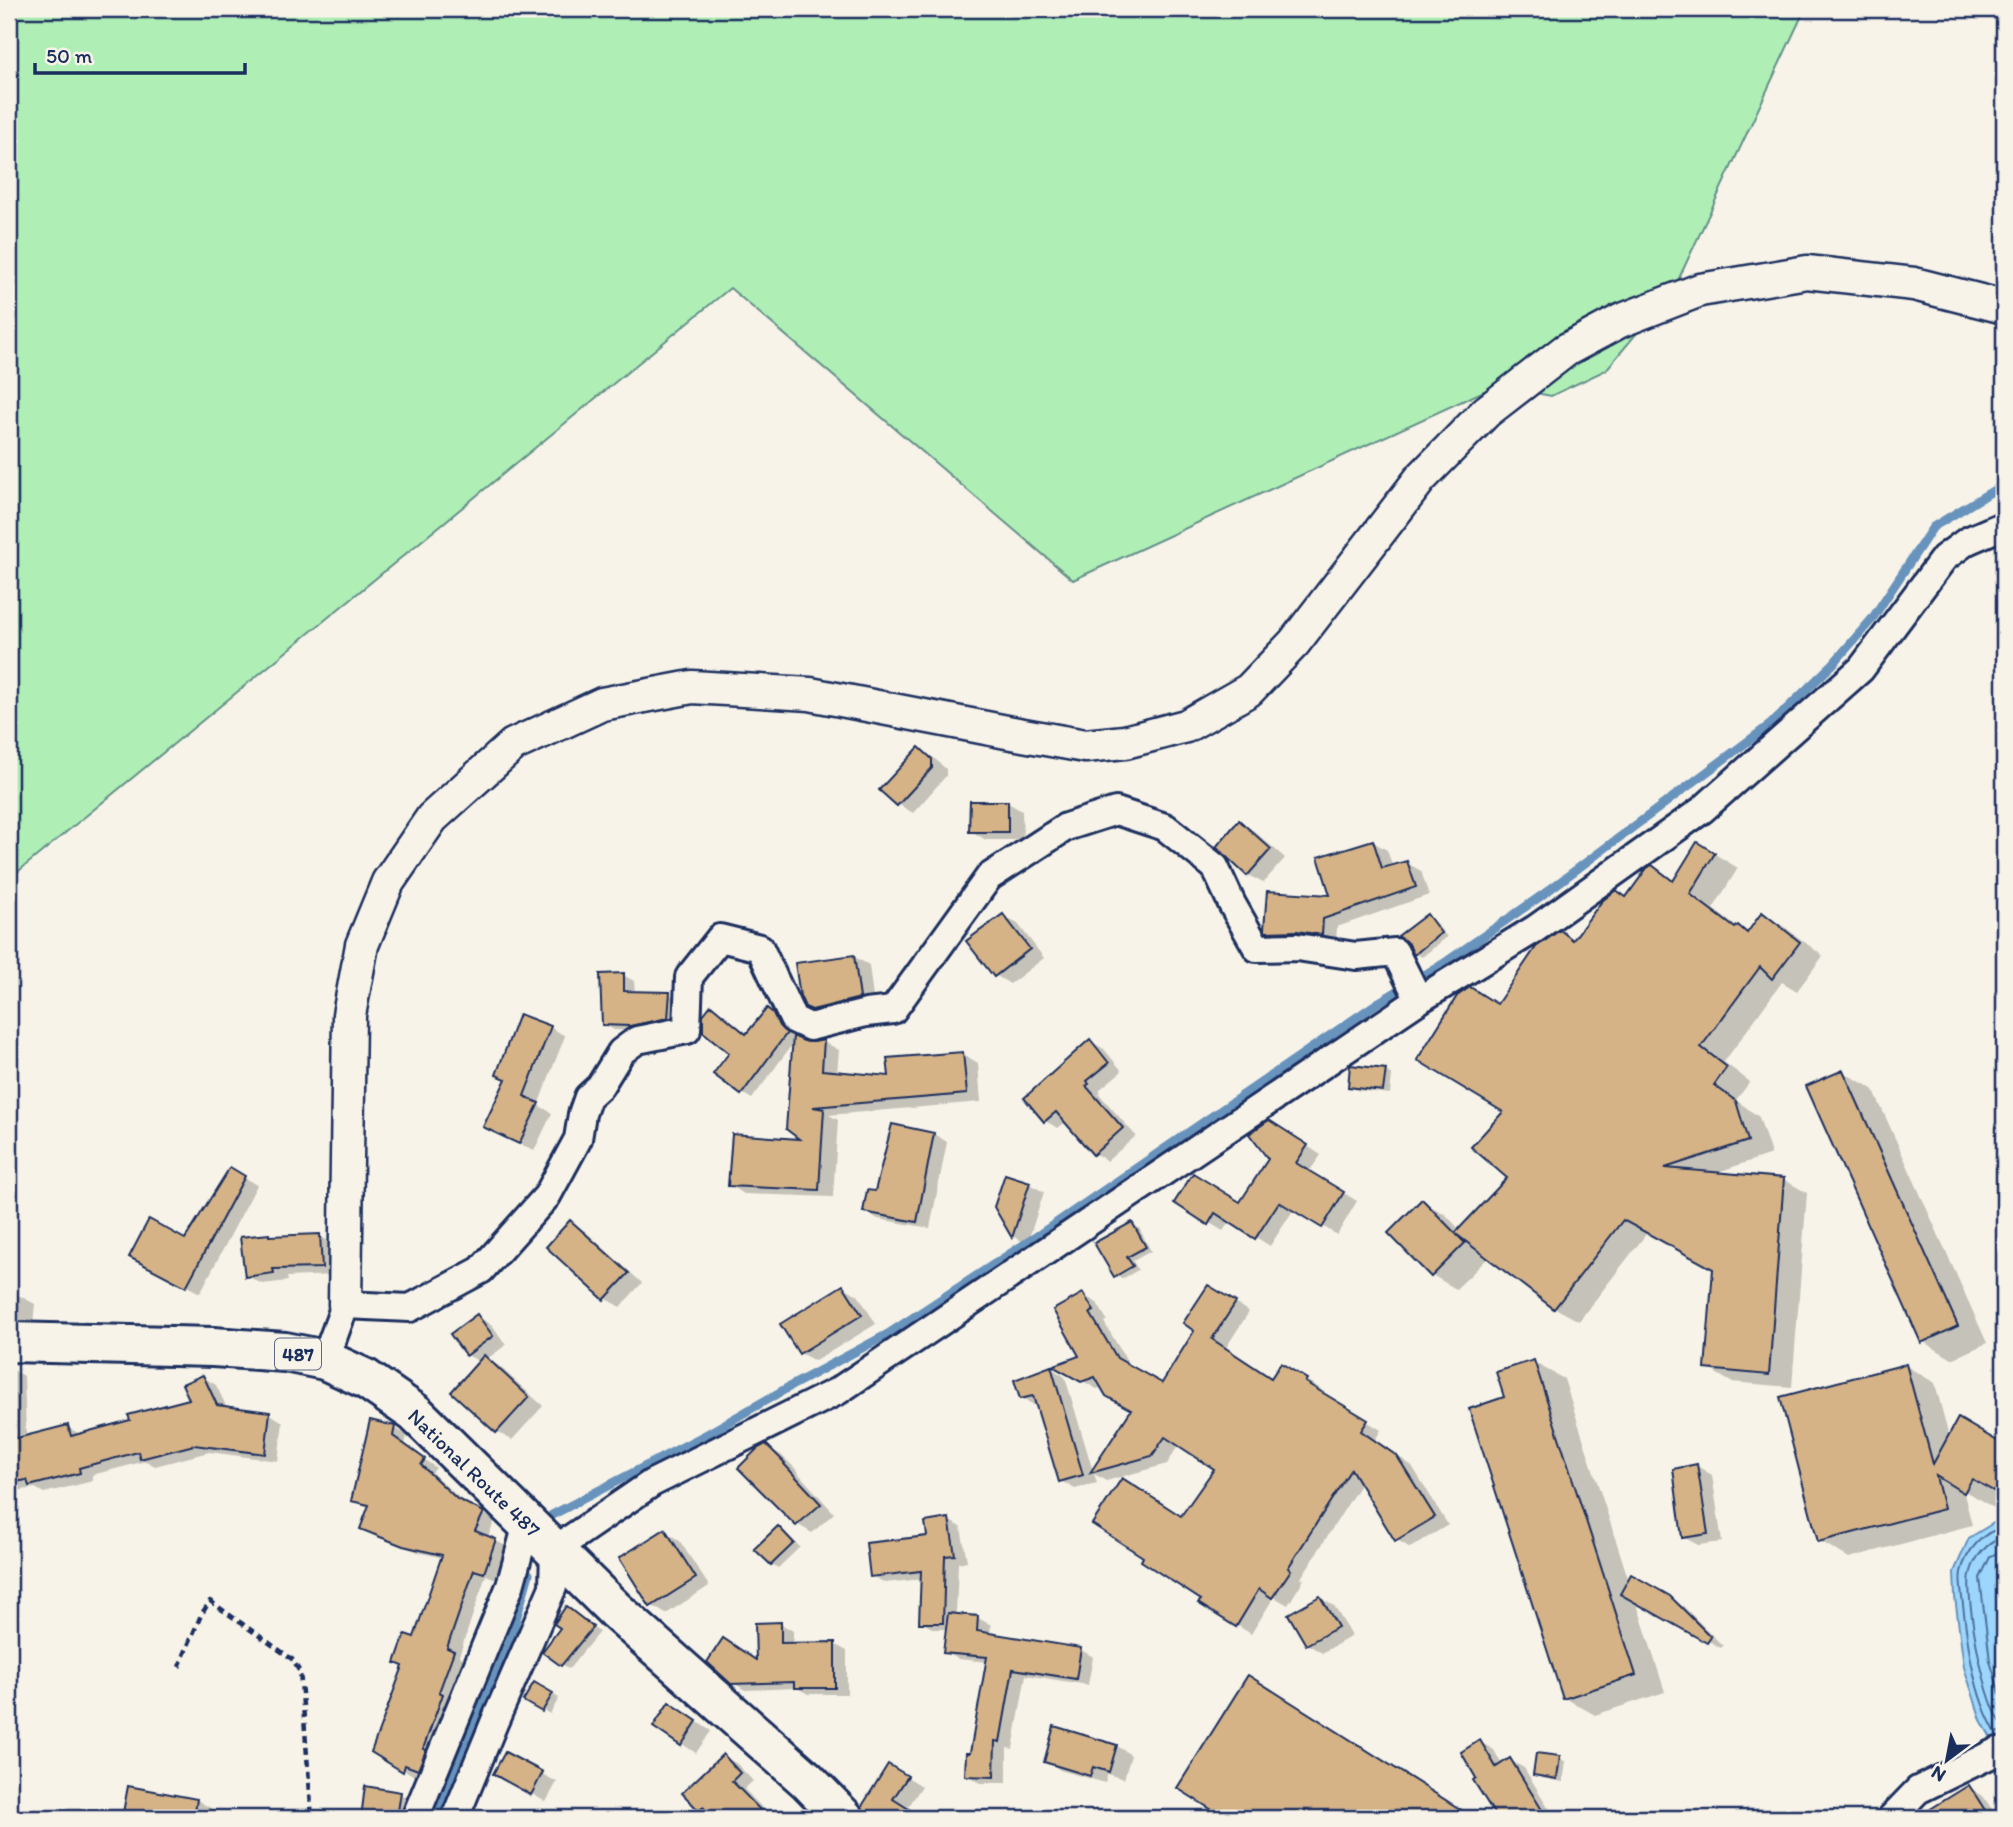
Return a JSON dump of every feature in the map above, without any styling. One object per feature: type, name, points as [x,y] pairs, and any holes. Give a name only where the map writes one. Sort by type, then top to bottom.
[{"type":"highway","name":"National Route 487","points":[[9,1342],[213,1347],[285,1352],[325,1360],[366,1379],[415,1413],[615,1610],[807,1780],[844,1818]]},
{"type":"street","points":[[325,1360],[345,1305],[349,1015],[362,945],[388,882],[432,818],[513,745],[602,704],[692,687],[810,694],[1085,746],[1125,742],[1186,726],[1249,690],[1294,643],[1421,478],[1486,412],[1566,350],[1620,321],[1700,290],[1807,272],[1914,284],[2004,307]]},
{"type":"street","points":[[455,1818],[553,1587],[554,1550],[652,1483],[838,1391],[1419,1000],[1535,929],[1702,810],[1861,669],[1944,558],[1967,541],[2004,525]]},
{"type":"street","points":[[345,1305],[410,1308],[481,1270],[547,1196],[578,1139],[588,1097],[600,1086],[621,1052],[637,1040],[687,1030],[690,977],[720,938],[760,948],[793,1019],[810,1027],[866,1013],[893,1010],[989,877],[1066,827],[1116,811],[1165,827],[1215,867],[1257,948],[1297,947],[1356,956],[1395,952],[1419,1000]]},
{"type":"street","points":[[415,1818],[510,1586],[527,1524]]},
{"type":"street","points":[[1891,1818],[1918,1790],[1998,1751],[2004,1752]]},
{"type":"path","points":[[179,1667],[201,1615],[210,1601],[292,1659],[300,1672],[312,1818]]},
{"type":"green space","points":[[9,9],[1805,9],[1674,289],[1606,370],[1551,396],[1497,385],[1073,580],[730,288],[9,879]]},
{"type":"water","points":[[1997,1521],[2004,1521],[2004,1742],[1991,1738],[1981,1720],[1964,1667],[1954,1572],[1969,1538]]},
{"type":"building","points":[[919,747],[932,759],[932,768],[897,806],[879,790]]},
{"type":"building","points":[[970,801],[1008,801],[1008,832],[969,832]]},
{"type":"building","points":[[1239,820],[1271,849],[1247,876],[1216,847]]},
{"type":"building","points":[[1373,840],[1382,868],[1407,861],[1416,887],[1323,919],[1322,935],[1297,931],[1266,932],[1267,891],[1330,895],[1318,857]]},
{"type":"building","points":[[1697,842],[1715,853],[1690,894],[1735,928],[1738,925],[1747,933],[1762,912],[1800,942],[1772,979],[1760,967],[1701,1047],[1727,1067],[1714,1085],[1736,1101],[1748,1141],[1665,1168],[1784,1178],[1769,1375],[1705,1369],[1713,1269],[1623,1220],[1554,1309],[1456,1234],[1465,1243],[1431,1277],[1388,1233],[1422,1199],[1455,1233],[1507,1178],[1471,1147],[1503,1112],[1417,1060],[1457,996],[1470,987],[1497,1004],[1536,947],[1560,930],[1573,940],[1602,901],[1616,890],[1626,897],[1652,865],[1673,881]]},
{"type":"building","points":[[1003,914],[1030,949],[994,977],[966,941]]},
{"type":"building","points":[[1427,914],[1441,933],[1414,955],[1409,944],[1398,936]]},
{"type":"building","points":[[854,955],[860,998],[812,1010],[805,1007],[800,996],[795,963]]},
{"type":"building","points":[[624,973],[624,991],[670,992],[668,1018],[630,1026],[602,1025],[600,974]]},
{"type":"building","points":[[711,1005],[746,1034],[767,1008],[787,1033],[741,1095],[713,1074],[729,1053],[703,1032],[703,1015]]},
{"type":"building","points":[[519,1014],[551,1026],[524,1096],[539,1103],[519,1144],[483,1127],[506,1079],[496,1075]]},
{"type":"building","points":[[793,1036],[804,1041],[824,1040],[822,1070],[889,1076],[887,1058],[963,1052],[967,1094],[813,1107],[824,1109],[819,1190],[728,1186],[732,1134],[799,1139],[786,1129]]},
{"type":"building","points":[[1090,1039],[1109,1063],[1087,1081],[1089,1084],[1086,1086],[1123,1128],[1093,1155],[1056,1112],[1044,1122],[1024,1098]]},
{"type":"building","points":[[1350,1065],[1386,1069],[1383,1091],[1348,1087]]},
{"type":"building","points":[[1843,1070],[1958,1326],[1921,1343],[1806,1086]]},
{"type":"building","points":[[1269,1120],[1308,1145],[1296,1163],[1344,1192],[1322,1228],[1279,1202],[1255,1239],[1215,1213],[1208,1225],[1174,1203],[1193,1173],[1240,1202],[1268,1159],[1249,1134]]},
{"type":"building","points":[[892,1124],[934,1133],[917,1222],[863,1212],[867,1190],[875,1191]]},
{"type":"building","points":[[230,1167],[245,1176],[186,1287],[129,1257],[149,1219],[185,1239]]},
{"type":"building","points":[[1005,1174],[1030,1182],[1012,1238],[994,1207]]},
{"type":"building","points":[[570,1220],[629,1273],[604,1300],[546,1247]]},
{"type":"building","points":[[1132,1222],[1146,1247],[1127,1257],[1133,1266],[1114,1277],[1094,1243]]},
{"type":"building","points":[[320,1234],[322,1268],[273,1269],[274,1273],[245,1277],[240,1237]]},
{"type":"building","points":[[843,1285],[862,1315],[799,1354],[780,1324]]},
{"type":"building","points":[[1208,1285],[1236,1302],[1212,1339],[1271,1378],[1281,1363],[1307,1379],[1305,1382],[1368,1420],[1361,1431],[1397,1456],[1435,1517],[1395,1541],[1351,1469],[1272,1598],[1259,1589],[1236,1627],[1198,1603],[1201,1600],[1141,1561],[1143,1557],[1092,1524],[1122,1478],[1181,1516],[1214,1469],[1165,1437],[1152,1456],[1090,1473],[1131,1410],[1106,1396],[1095,1377],[1081,1382],[1052,1366],[1079,1356],[1053,1310],[1083,1293],[1094,1311],[1090,1313],[1117,1358],[1162,1383],[1194,1331],[1183,1323]]},
{"type":"building","points":[[477,1314],[493,1336],[466,1356],[450,1334]]},
{"type":"building","points":[[484,1355],[529,1397],[496,1433],[451,1392]]},
{"type":"building","points":[[1534,1360],[1636,1675],[1563,1699],[1469,1409],[1504,1397],[1496,1372]]},
{"type":"building","points":[[1906,1364],[1933,1464],[1958,1418],[2004,1445],[2004,1497],[1972,1479],[1964,1493],[1936,1476],[1944,1509],[1818,1542],[1780,1397]]},
{"type":"building","points":[[1051,1366],[1083,1475],[1059,1482],[1033,1396],[1020,1399],[1014,1380]]},
{"type":"building","points":[[203,1375],[217,1405],[270,1412],[265,1454],[194,1445],[140,1459],[138,1452],[79,1468],[80,1473],[29,1486],[27,1480],[9,1483],[9,1440],[68,1425],[71,1436],[130,1420],[128,1415],[189,1399],[182,1384]]},
{"type":"building","points":[[370,1420],[395,1426],[393,1436],[425,1459],[421,1465],[457,1499],[484,1512],[475,1531],[496,1539],[484,1573],[474,1570],[447,1648],[454,1651],[439,1692],[443,1694],[423,1749],[426,1750],[418,1770],[405,1765],[403,1772],[371,1752],[403,1666],[395,1663],[405,1634],[414,1637],[442,1555],[403,1546],[360,1529],[369,1505],[351,1501]]},
{"type":"building","points":[[766,1444],[821,1504],[796,1526],[738,1468]]},
{"type":"building","points":[[1697,1464],[1708,1534],[1682,1538],[1673,1469]]},
{"type":"building","points":[[949,1518],[955,1555],[945,1556],[943,1623],[919,1623],[921,1571],[870,1577],[866,1543],[927,1536],[925,1522]]},
{"type":"building","points":[[778,1526],[794,1543],[771,1565],[754,1549]]},
{"type":"building","points":[[665,1529],[696,1578],[650,1607],[619,1558]]},
{"type":"building","points":[[1631,1574],[1670,1596],[1711,1637],[1707,1643],[1620,1594]]},
{"type":"building","points":[[1320,1596],[1338,1627],[1306,1645],[1288,1614]]},
{"type":"building","points":[[566,1606],[593,1627],[561,1666],[542,1652],[560,1628],[554,1624]]},
{"type":"building","points":[[948,1613],[978,1616],[977,1631],[1081,1648],[1076,1679],[1013,1669],[1000,1742],[995,1741],[994,1777],[965,1776],[966,1753],[970,1753],[987,1657],[943,1653]]},
{"type":"building","points":[[781,1622],[781,1643],[835,1642],[835,1688],[794,1688],[794,1682],[731,1684],[707,1662],[723,1638],[756,1660],[755,1623]]},
{"type":"building","points":[[1248,1675],[1474,1818],[1225,1818],[1177,1788]]},
{"type":"building","points":[[534,1682],[553,1693],[542,1712],[523,1701]]},
{"type":"building","points":[[669,1702],[697,1721],[681,1746],[653,1727]]},
{"type":"building","points":[[1054,1726],[1117,1745],[1109,1772],[1093,1767],[1090,1776],[1044,1762]]},
{"type":"building","points":[[1480,1740],[1496,1767],[1510,1758],[1547,1818],[1497,1818],[1473,1780],[1476,1778],[1461,1752]]},
{"type":"building","points":[[505,1752],[543,1772],[531,1795],[493,1774]]},
{"type":"building","points":[[1536,1753],[1560,1756],[1557,1779],[1533,1775]]},
{"type":"building","points":[[723,1754],[740,1773],[732,1781],[768,1818],[713,1818],[703,1807],[699,1811],[682,1793]]},
{"type":"building","points":[[888,1764],[908,1776],[893,1799],[923,1818],[872,1818],[865,1814],[862,1806]]},
{"type":"building","points":[[1969,1785],[1990,1818],[1916,1818]]},
{"type":"building","points":[[128,1786],[197,1799],[194,1818],[122,1818]]},
{"type":"building","points":[[365,1786],[401,1792],[397,1818],[361,1818]]},
{"type":"waterway","points":[[552,1515],[709,1433],[888,1334],[1040,1234],[1379,1002],[1446,962],[1541,896],[1771,724],[1833,664],[1872,619],[1933,527],[2004,484]]},
{"type":"waterway","points":[[435,1818],[510,1640],[529,1574]]}]
